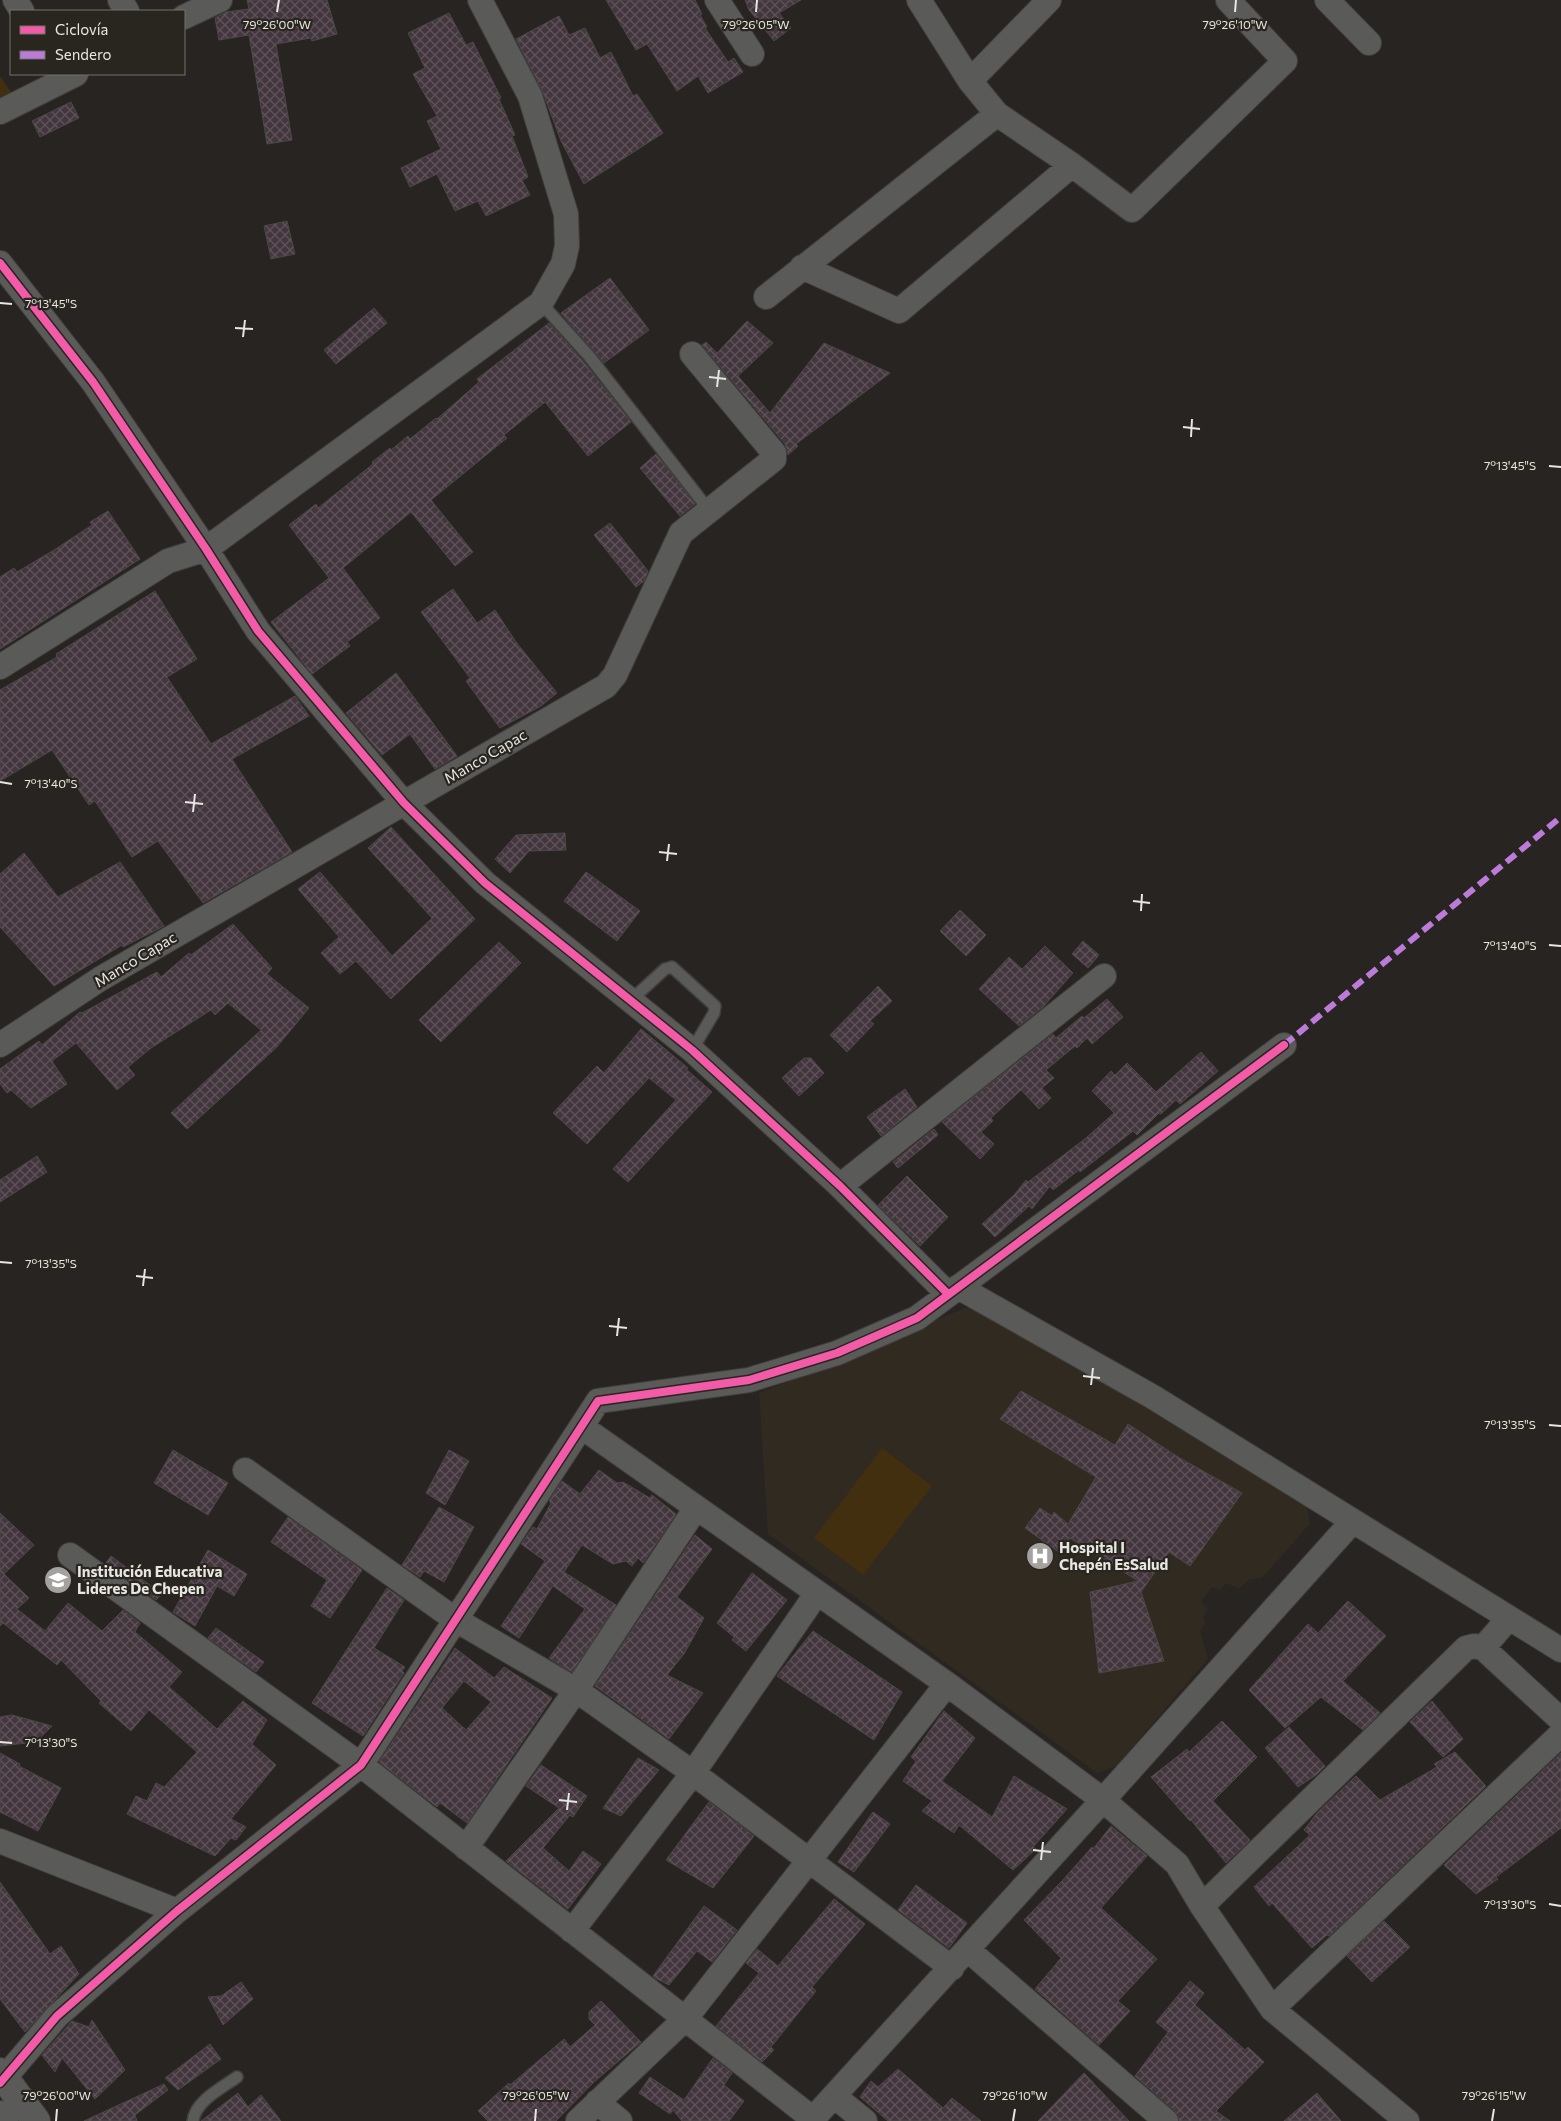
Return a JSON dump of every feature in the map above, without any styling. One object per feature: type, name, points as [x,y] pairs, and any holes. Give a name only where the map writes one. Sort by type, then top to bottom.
[{"type":"street","points":[[185,17],[220,0]]},
{"type":"street","points":[[0,667],[168,561],[206,549],[541,303],[563,264],[567,246],[566,214],[530,96],[480,0]]},
{"type":"street","points":[[717,0],[752,54]]},
{"type":"street","points":[[919,0],[970,81],[997,114],[1072,165],[1132,210],[1285,61],[1228,0]]},
{"type":"street","points":[[970,81],[1049,0]]},
{"type":"street","points":[[1327,0],[1369,43]]},
{"type":"street","points":[[0,112],[68,76]]},
{"type":"street","points":[[766,296],[997,114]]},
{"type":"street","points":[[802,267],[899,311],[1072,165]]},
{"type":"street","points":[[0,262],[93,382],[206,549],[258,630],[404,803],[485,883],[692,1050],[953,1290],[1153,1397],[1561,1650]]},
{"type":"street","name":"Manco Capac","points":[[0,1045],[100,979],[606,686],[615,675],[681,533],[708,509],[774,459],[775,456],[692,354]]},
{"type":"street","points":[[840,1186],[1104,976]]},
{"type":"street","points":[[36,2121],[2,2078],[58,2016],[177,1911],[362,1766],[598,1401],[749,1380],[837,1354],[917,1318],[1284,1045]]},
{"type":"street","points":[[582,1427],[947,1684],[1103,1800],[1177,1864],[1202,1906],[1272,2009],[1407,2121]]},
{"type":"street","points":[[245,1470],[456,1620],[576,1690],[694,1773],[952,1968]]},
{"type":"street","points":[[466,1848],[576,1690],[696,1508]]},
{"type":"street","points":[[70,1555],[362,1766],[812,2120],[952,1968],[1352,1522]]},
{"type":"street","points":[[572,1930],[694,1773],[817,1593]]},
{"type":"street","points":[[1483,1648],[1509,1618]]},
{"type":"street","points":[[1202,1906],[1466,1648],[1474,1646],[1483,1648],[1561,1720]]},
{"type":"street","points":[[578,2121],[685,2020],[947,1684]]},
{"type":"street","points":[[1272,2009],[1561,1734]]},
{"type":"street","points":[[0,1840],[177,1911]]},
{"type":"street","points":[[968,1950],[1166,2121]]},
{"type":"street","points":[[834,2096],[866,2121]]},
{"type":"street","points":[[598,2102],[620,2121]]},
{"type":"street","points":[[0,2115],[4,2121]]},
{"type":"lane","points":[[541,303],[589,356],[708,509]]},
{"type":"lane","points":[[630,1001],[665,969],[672,967],[715,1006],[714,1014],[692,1050]]},
{"type":"lane","points":[[193,2121],[194,2113],[204,2101],[237,2077]]},
{"type":"shaded area","points":[[0,76],[11,92],[0,98]]},
{"type":"shaded area","name":"Hospital I Chepén EsSalud","points":[[965,1308],[987,1311],[1307,1506],[1310,1524],[1262,1578],[1250,1579],[1239,1589],[1226,1583],[1220,1590],[1212,1587],[1201,1602],[1208,1609],[1203,1617],[1205,1624],[1200,1631],[1208,1659],[1116,1766],[1097,1773],[768,1534],[759,1393]]},
{"type":"shaded area","points":[[882,1448],[932,1486],[863,1575],[814,1538]]},
{"type":"building","points":[[247,0],[327,0],[337,34],[312,41],[311,38],[276,44],[292,140],[267,144],[249,35],[219,40],[215,18],[226,12],[249,9]]},
{"type":"building","points":[[606,0],[695,0],[702,14],[700,15],[707,27],[705,28],[728,62],[734,58],[743,72],[708,93],[698,76],[677,91],[647,44],[636,50]]},
{"type":"building","points":[[745,0],[801,0],[779,13],[791,28],[774,41],[749,10]]},
{"type":"building","points":[[449,13],[466,45],[473,42],[501,98],[499,99],[515,135],[512,136],[528,177],[522,180],[530,195],[486,216],[478,201],[455,211],[437,174],[410,187],[401,168],[441,149],[427,121],[437,116],[413,74],[425,68],[408,33]]},
{"type":"building","points":[[559,16],[569,35],[585,28],[600,58],[611,52],[633,96],[637,94],[663,133],[584,184],[561,141],[542,90],[516,39]]},
{"type":"building","points":[[71,102],[79,118],[40,137],[32,121]]},
{"type":"building","points":[[287,221],[295,254],[271,259],[264,226]]},
{"type":"building","points":[[610,278],[649,330],[604,363],[561,313]]},
{"type":"building","points":[[374,308],[387,323],[336,364],[324,350]]},
{"type":"building","points":[[747,321],[773,343],[738,376],[770,413],[824,343],[890,373],[796,444],[798,446],[788,455],[785,444],[702,345],[706,342],[717,353]]},
{"type":"building","points":[[549,323],[583,361],[631,422],[588,456],[545,402],[504,435],[507,438],[431,500],[473,552],[455,566],[411,512],[343,568],[380,618],[347,642],[350,646],[312,674],[271,622],[329,578],[289,525],[316,504],[318,508],[390,448],[391,450],[408,436],[410,439],[437,419],[479,382],[477,379]]},
{"type":"building","points":[[656,454],[695,504],[680,516],[640,468]]},
{"type":"building","points":[[108,511],[140,559],[0,649],[0,577],[14,568],[17,572],[54,550],[92,525],[90,522]]},
{"type":"building","points":[[610,523],[648,571],[644,581],[636,587],[594,535]]},
{"type":"building","points":[[453,589],[477,623],[495,610],[516,642],[557,693],[541,706],[500,728],[466,681],[470,678],[421,612]]},
{"type":"building","points":[[155,591],[197,659],[167,677],[211,744],[295,696],[309,716],[232,759],[292,852],[203,903],[158,841],[132,857],[95,801],[89,805],[52,750],[0,781],[0,690],[57,657],[56,654]]},
{"type":"building","points":[[396,673],[457,756],[435,769],[410,734],[382,755],[346,713]]},
{"type":"building","points":[[391,827],[475,919],[391,999],[356,961],[340,974],[321,953],[339,937],[298,889],[320,872],[392,956],[432,918],[368,848]]},
{"type":"building","points":[[565,833],[566,850],[529,851],[510,873],[495,859],[516,835]]},
{"type":"building","points":[[24,853],[58,897],[120,862],[164,926],[123,947],[122,945],[54,986],[0,927],[0,874]]},
{"type":"building","points":[[586,872],[640,911],[617,941],[564,901]]},
{"type":"building","points":[[960,910],[986,935],[966,956],[940,931]]},
{"type":"building","points":[[233,924],[272,968],[267,974],[309,1008],[276,1048],[187,1129],[171,1113],[261,1030],[228,1003],[215,1015],[211,1010],[151,1048],[128,1067],[135,1075],[117,1090],[76,1043],[52,1061],[67,1084],[31,1108],[11,1090],[7,1093],[0,1084],[0,1069],[39,1041],[42,1045],[80,1012],[82,1013],[157,972],[161,977],[189,953],[191,955]]},
{"type":"building","points":[[1083,941],[1099,955],[1088,968],[1072,954]]},
{"type":"building","points":[[499,942],[521,963],[441,1042],[419,1020]]},
{"type":"building","points":[[1045,946],[1073,973],[1043,1007],[1019,1026],[979,989],[1009,957],[1022,969]]},
{"type":"building","points":[[878,986],[892,1001],[870,1021],[874,1024],[847,1052],[830,1035]]},
{"type":"building","points":[[1107,999],[1123,1017],[1092,1044],[1087,1038],[1077,1048],[1075,1046],[1046,1070],[1054,1078],[1042,1088],[1051,1098],[1039,1109],[1021,1090],[991,1118],[993,1121],[981,1132],[994,1144],[980,1159],[942,1122],[1053,1034],[1056,1038],[1082,1016],[1084,1018]]},
{"type":"building","points":[[641,1029],[688,1068],[686,1069],[712,1092],[628,1182],[613,1169],[676,1100],[649,1078],[587,1144],[553,1113],[597,1066],[604,1073]]},
{"type":"building","points":[[1201,1052],[1218,1071],[1180,1104],[1176,1100],[1161,1114],[1159,1113],[1137,1135],[1133,1131],[1080,1172],[1079,1170],[1053,1190],[1050,1186],[1032,1209],[1029,1206],[995,1237],[982,1224],[1014,1195],[1026,1180],[1028,1182],[1086,1138],[1114,1113],[1092,1091],[1111,1071],[1115,1075],[1127,1063],[1156,1092]]},
{"type":"building","points":[[804,1058],[811,1058],[824,1073],[799,1096],[782,1078]]},
{"type":"building","points":[[905,1089],[917,1107],[881,1136],[867,1117]]},
{"type":"building","points":[[934,1129],[938,1135],[898,1168],[893,1162]]},
{"type":"building","points":[[37,1156],[47,1172],[0,1202],[0,1180]]},
{"type":"building","points":[[907,1176],[948,1217],[920,1246],[878,1205]]},
{"type":"building","points":[[1021,1391],[1115,1445],[1128,1424],[1178,1457],[1242,1493],[1190,1566],[1169,1552],[1141,1592],[1164,1661],[1099,1673],[1090,1592],[1138,1581],[1070,1538],[1060,1553],[1025,1528],[1040,1508],[1052,1516],[1054,1512],[1068,1524],[1096,1477],[1000,1419]]},
{"type":"building","points":[[173,1450],[228,1483],[208,1515],[154,1483]]},
{"type":"building","points":[[449,1450],[469,1461],[445,1505],[426,1493]]},
{"type":"building","points":[[599,1470],[617,1483],[623,1482],[650,1498],[652,1495],[676,1514],[643,1563],[638,1558],[632,1566],[626,1561],[613,1564],[582,1545],[564,1572],[616,1605],[572,1672],[549,1658],[585,1609],[553,1586],[519,1638],[501,1626],[545,1561],[521,1544],[533,1527],[537,1529],[551,1503],[549,1501],[562,1481],[580,1494]]},
{"type":"building","points":[[439,1507],[474,1527],[444,1582],[424,1571],[420,1577],[402,1565]]},
{"type":"building","points":[[0,1513],[34,1545],[4,1574],[29,1598],[17,1609],[45,1631],[68,1603],[102,1631],[123,1610],[140,1623],[135,1632],[182,1672],[169,1687],[217,1729],[243,1701],[267,1720],[252,1744],[276,1765],[231,1819],[246,1827],[236,1840],[231,1838],[215,1856],[127,1814],[136,1796],[147,1801],[156,1783],[164,1787],[197,1752],[149,1710],[131,1731],[99,1703],[101,1701],[61,1660],[57,1665],[3,1623],[0,1626]]},
{"type":"building","points":[[288,1517],[362,1570],[330,1618],[311,1606],[327,1580],[271,1542]]},
{"type":"building","points":[[695,1535],[712,1549],[677,1597],[704,1618],[684,1654],[667,1675],[703,1693],[669,1739],[595,1686]]},
{"type":"building","points":[[208,1550],[247,1574],[234,1596],[217,1586],[195,1626],[173,1612]]},
{"type":"building","points":[[111,1556],[162,1594],[156,1600],[105,1564]]},
{"type":"building","points":[[752,1573],[787,1600],[746,1651],[732,1640],[734,1637],[717,1623]]},
{"type":"building","points":[[387,1588],[404,1600],[374,1648],[405,1667],[402,1671],[404,1673],[363,1736],[312,1703]]},
{"type":"building","points":[[1348,1601],[1386,1636],[1343,1681],[1380,1713],[1363,1730],[1321,1697],[1285,1728],[1249,1690],[1308,1624],[1318,1633]]},
{"type":"building","points":[[216,1628],[264,1662],[256,1672],[208,1638]]},
{"type":"building","points":[[813,1631],[902,1692],[874,1740],[777,1676]]},
{"type":"building","points":[[455,1648],[494,1678],[504,1667],[552,1698],[467,1823],[440,1803],[437,1807],[379,1762]],"holes":[[[464,1681],[491,1702],[466,1730],[442,1708]]]},
{"type":"building","points":[[1432,1701],[1463,1739],[1443,1757],[1410,1722]]},
{"type":"building","points":[[944,1711],[975,1738],[942,1781],[992,1817],[1014,1776],[1067,1809],[1033,1847],[1036,1849],[1013,1870],[959,1825],[954,1833],[922,1811],[932,1801],[903,1781],[916,1761],[911,1757]]},
{"type":"building","points":[[12,1715],[52,1726],[36,1742],[0,1746],[0,1717]]},
{"type":"building","points":[[1222,1721],[1257,1757],[1213,1801],[1250,1840],[1226,1863],[1191,1820],[1151,1777],[1187,1749],[1189,1752]]},
{"type":"building","points":[[1289,1727],[1325,1766],[1316,1775],[1298,1787],[1265,1748]]},
{"type":"building","points":[[1455,1752],[1486,1786],[1329,1936],[1327,1935],[1312,1948],[1272,1903],[1269,1906],[1254,1887],[1310,1835],[1304,1830],[1317,1813],[1356,1776],[1380,1800],[1437,1767],[1434,1764]]},
{"type":"building","points":[[0,1753],[20,1764],[19,1766],[61,1788],[38,1831],[0,1812]]},
{"type":"building","points":[[1561,1753],[1561,1828],[1496,1877],[1498,1879],[1476,1894],[1444,1865]]},
{"type":"building","points":[[638,1758],[659,1770],[621,1816],[603,1808]]},
{"type":"building","points":[[541,1765],[587,1796],[573,1817],[570,1815],[543,1848],[569,1871],[583,1851],[601,1864],[568,1909],[506,1861],[559,1808],[526,1786]]},
{"type":"building","points":[[709,1802],[754,1836],[713,1888],[666,1860]]},
{"type":"building","points":[[873,1812],[890,1824],[854,1872],[838,1862]]},
{"type":"building","points":[[1111,1826],[1147,1856],[1101,1908],[1157,1959],[1118,2001],[1130,2011],[1099,2045],[1035,1989],[1061,1958],[1024,1920],[1092,1847],[1093,1849]]},
{"type":"building","points":[[0,1882],[50,1954],[61,1946],[79,1974],[25,2032],[0,1999]]},
{"type":"building","points":[[916,1885],[967,1923],[949,1948],[898,1910]]},
{"type":"building","points":[[834,1899],[865,1924],[812,1987],[816,1991],[771,2047],[774,2050],[762,2062],[716,2026],[759,1973],[746,1963],[757,1949],[778,1966]]},
{"type":"building","points":[[704,1906],[737,1930],[712,1962],[697,1951],[669,1985],[655,1978],[653,1976]]},
{"type":"building","points":[[1384,1921],[1410,1947],[1372,1982],[1347,1956]]},
{"type":"building","points":[[1190,1981],[1204,1993],[1195,2005],[1245,2050],[1248,2047],[1264,2062],[1216,2111],[1230,2121],[1179,2121],[1175,2111],[1135,2076],[1168,2032],[1156,2022]]},
{"type":"building","points":[[241,1982],[253,1999],[223,2025],[208,1997],[221,1996]]},
{"type":"building","points":[[601,2001],[641,2042],[594,2082],[556,2121],[488,2121],[478,2111],[509,2083],[510,2085],[564,2039],[570,2047],[595,2025],[589,2019],[589,2012]]},
{"type":"building","points":[[92,2020],[125,2070],[95,2099],[62,2058],[55,2072],[42,2055],[72,2021],[89,2027]]},
{"type":"building","points":[[210,2044],[221,2059],[178,2090],[165,2078]]},
{"type":"building","points":[[713,2058],[732,2073],[724,2085],[744,2101],[729,2121],[682,2121],[673,2110],[670,2114],[639,2093],[650,2077],[684,2100]]},
{"type":"building","points":[[898,2069],[943,2108],[952,2098],[981,2121],[888,2121],[860,2097],[871,2081],[878,2087]]},
{"type":"building","points":[[1084,2073],[1129,2121],[1038,2121]]},
{"type":"building","points":[[164,2084],[168,2090],[135,2115],[137,2121],[84,2121]]},
{"type":"building","points":[[238,2093],[248,2107],[261,2095],[281,2121],[201,2121]]},
{"type":"building","points":[[1317,2093],[1341,2121],[1284,2121]]},
{"type":"marked path","points":[[1284,1045],[1561,817]]},
{"type":"cycle path","points":[[0,263],[93,382],[206,549],[258,631],[404,803],[485,883],[692,1050],[840,1186],[948,1294]]},
{"type":"cycle path","points":[[0,2083],[57,2016],[177,1911],[361,1765],[598,1401],[749,1380],[837,1353],[917,1318],[1284,1045]]},
{"type":"place","name":"Hospital I Chepén EsSalud","points":[[1040,1556]]},
{"type":"place","name":"Institución Educativa Lideres De Chepen","points":[[58,1580]]}]
